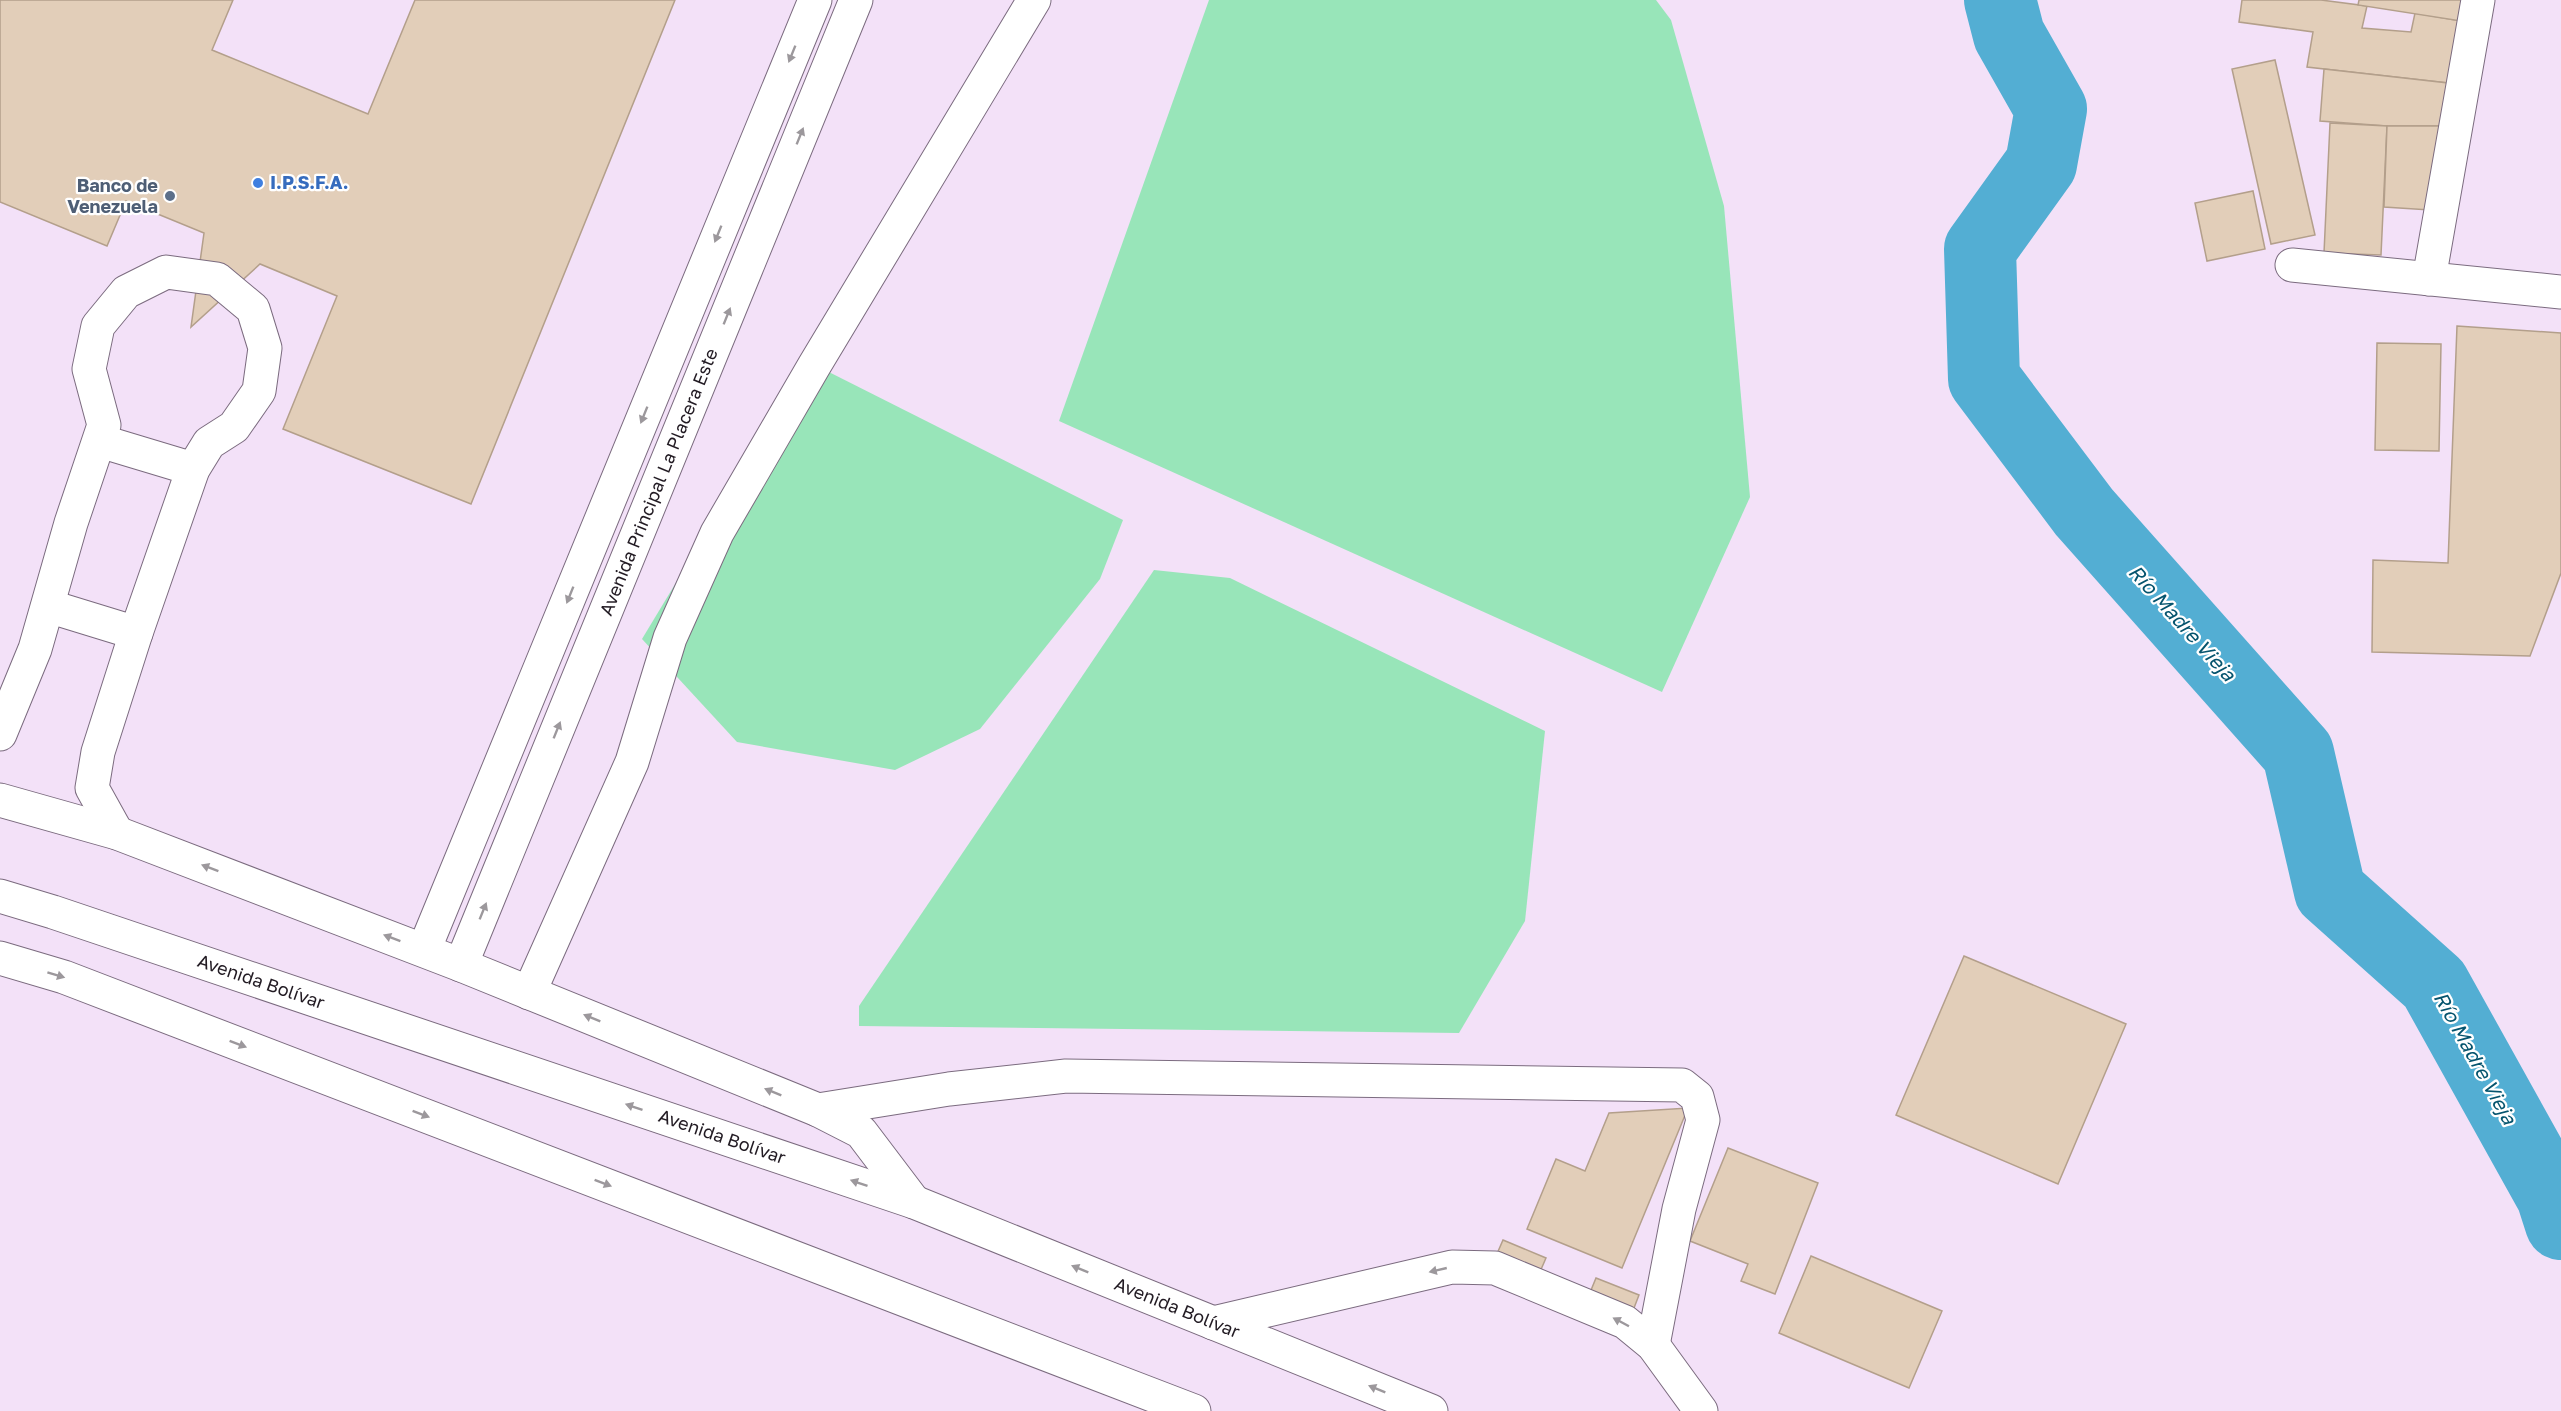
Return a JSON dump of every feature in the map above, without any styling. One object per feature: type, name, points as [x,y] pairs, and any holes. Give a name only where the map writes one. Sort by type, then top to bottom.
[{"type":"street","points":[[424,950],[814,0]]},
{"type":"street","name":"Avenida Principal La Placera Este","points":[[461,965],[856,0]]},
{"type":"street","points":[[529,993],[632,762],[670,638],[717,533],[814,366],[1034,0]]},
{"type":"street","points":[[2429,279],[2478,0]]},
{"type":"street","points":[[2292,265],[2561,292]]},
{"type":"street","points":[[0,734],[35,649],[71,523],[104,425],[89,369],[98,326],[126,292],[166,272],[217,279],[253,309],[265,348],[259,391],[234,427],[209,443],[193,469],[136,633],[98,752],[93,788],[117,833]]},
{"type":"street","points":[[100,441],[193,469]]},
{"type":"street","points":[[48,606],[136,633]]},
{"type":"street","points":[[0,800],[117,833],[424,950],[818,1110],[861,1132],[914,1202]]},
{"type":"street","name":"Avenida Bolívar","points":[[0,896],[914,1202],[1431,1411]]},
{"type":"street","points":[[0,958],[64,977],[1163,1403],[1194,1411]]},
{"type":"street","points":[[818,1110],[949,1089],[1066,1076],[1682,1085],[1697,1097],[1703,1120],[1678,1209],[1653,1345]]},
{"type":"street","points":[[1213,1323],[1452,1267],[1496,1268],[1625,1322],[1653,1345],[1701,1411]]},
{"type":"green space","points":[[1209,0],[1656,0],[1671,20],[1724,206],[1750,497],[1662,692],[1059,421]]},
{"type":"green space","points":[[809,362],[1123,520],[1100,579],[980,729],[895,770],[737,742],[642,639]]},
{"type":"green space","points":[[1154,570],[1230,578],[1545,731],[1525,921],[1459,1033],[859,1026],[859,1006]]},
{"type":"building","points":[[0,0],[233,0],[212,50],[368,114],[415,0],[675,0],[471,504],[283,429],[337,296],[260,264],[191,327],[204,233],[126,201],[107,246],[0,202]]},
{"type":"building","points":[[2242,0],[2321,0],[2367,6],[2362,28],[2411,32],[2415,13],[2461,21],[2448,83],[2307,67],[2313,32],[2239,22]]},
{"type":"building","points":[[2359,0],[2464,0],[2461,21],[2358,5]]},
{"type":"building","points":[[2275,60],[2315,235],[2271,244],[2232,69]]},
{"type":"building","points":[[2324,69],[2448,83],[2441,126],[2387,126],[2320,121]]},
{"type":"building","points":[[2330,123],[2387,126],[2381,255],[2324,253]]},
{"type":"building","points":[[2387,126],[2441,126],[2430,210],[2384,207]]},
{"type":"building","points":[[2253,191],[2265,249],[2207,261],[2195,203]]},
{"type":"building","points":[[2457,326],[2561,333],[2561,573],[2530,656],[2372,652],[2373,560],[2448,563]]},
{"type":"building","points":[[2377,343],[2441,344],[2439,451],[2375,450]]},
{"type":"building","points":[[1964,956],[2126,1024],[2058,1184],[1896,1115]]},
{"type":"building","points":[[1688,1108],[1622,1268],[1527,1229],[1556,1159],[1585,1171],[1609,1113]]},
{"type":"building","points":[[1728,1148],[1818,1183],[1775,1294],[1741,1281],[1748,1264],[1690,1241]]},
{"type":"building","points":[[1503,1240],[1546,1258],[1529,1297],[1486,1279]]},
{"type":"building","points":[[1811,1256],[1942,1311],[1909,1388],[1779,1333]]},
{"type":"building","points":[[1596,1278],[1639,1295],[1624,1334],[1580,1317]]},
{"type":"waterway","name":"Río Madre Vieja","points":[[2000,0],[2009,35],[2051,109],[2041,164],[1980,249],[1984,379],[2084,512],[2298,753],[2330,891],[2434,984],[2552,1196],[2561,1224]]},
{"type":"place","name":"I.P.S.F.A.","points":[[258,183]]},
{"type":"place","name":"Banco de Venezuela","points":[[170,196]]}]
